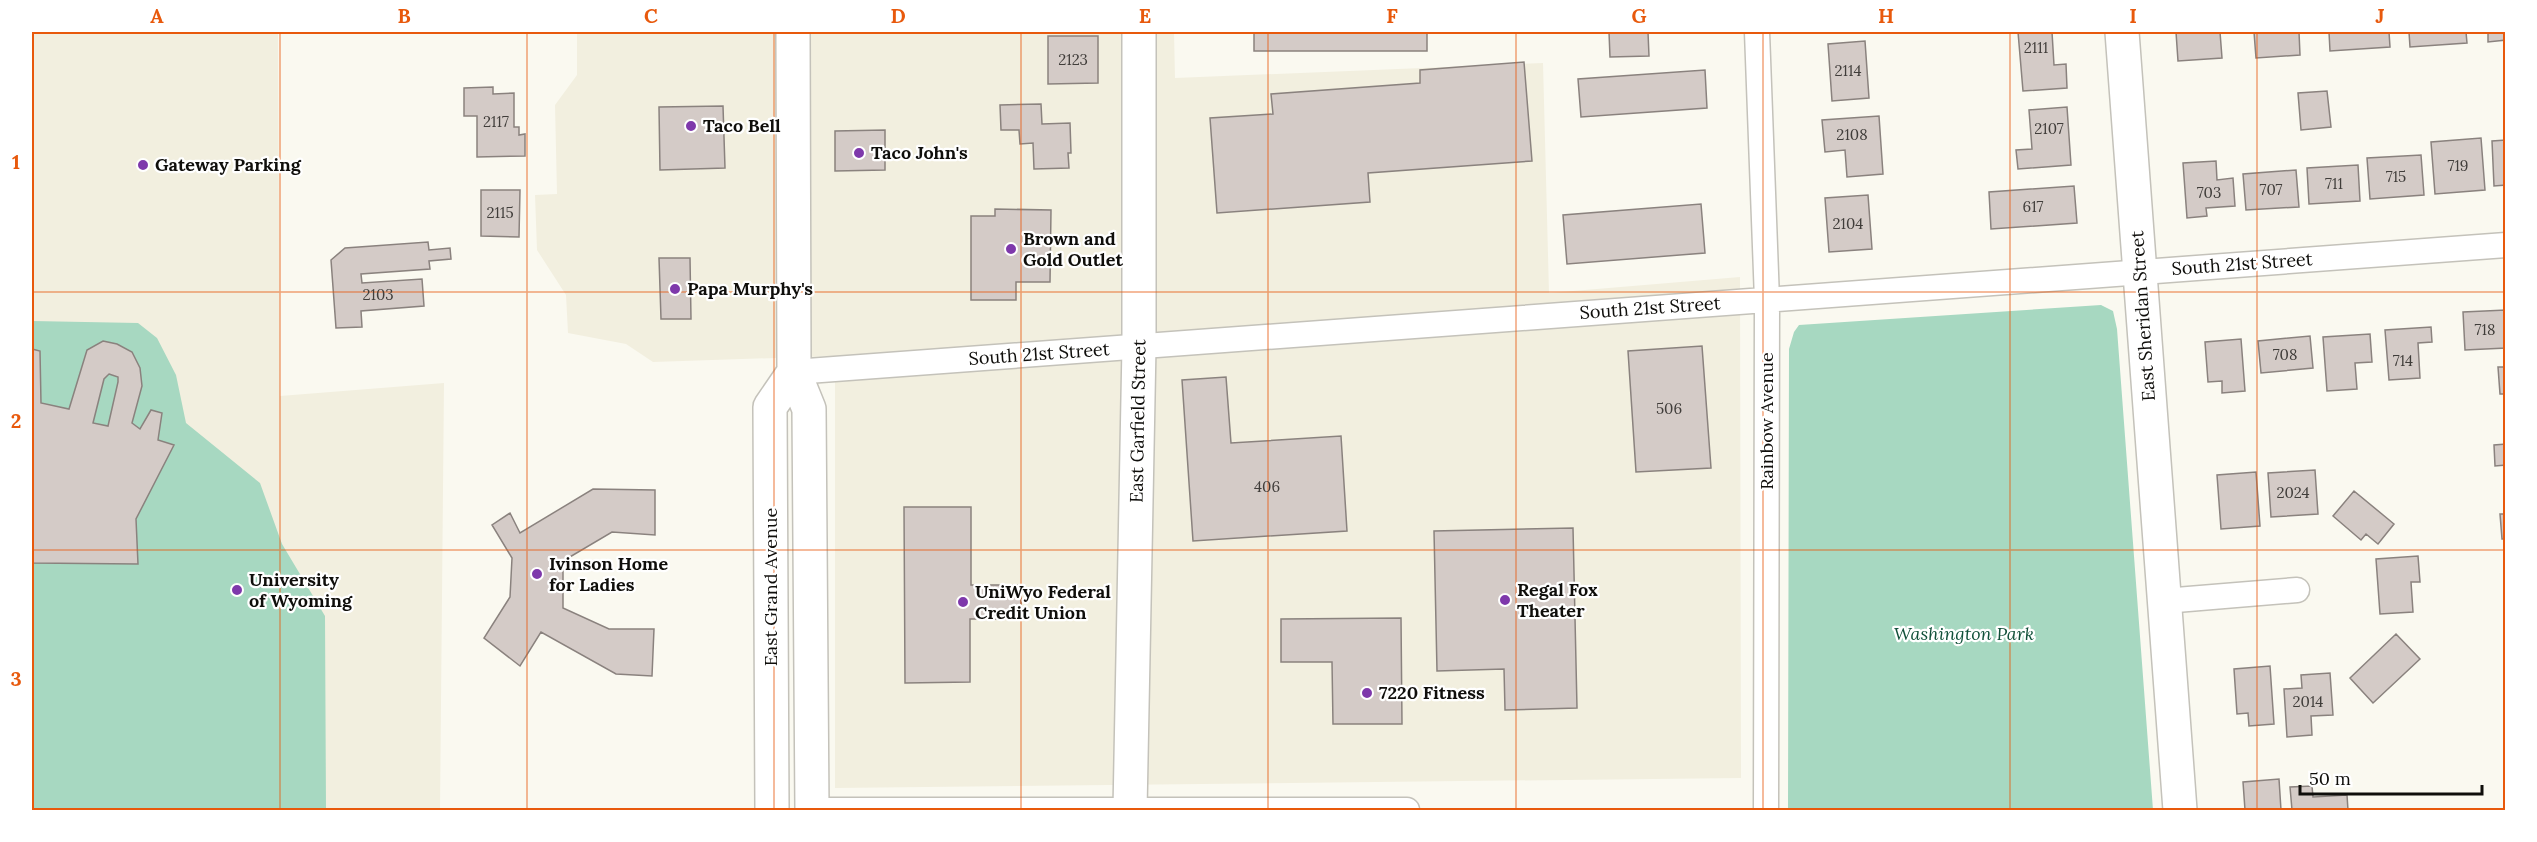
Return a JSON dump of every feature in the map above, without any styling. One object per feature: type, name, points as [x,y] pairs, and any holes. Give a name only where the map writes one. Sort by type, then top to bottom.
[{"type":"street","points":[[793,32],[794,372],[809,409],[812,810],[1407,810]]},
{"type":"street","name":"East Garfield Street","points":[[1130,810],[1139,346],[1139,32]]},
{"type":"street","name":"Rainbow Avenue","points":[[1757,32],[1767,300],[1766,810]]},
{"type":"street","name":"East Sheridan Street","points":[[2122,32],[2180,810]]},
{"type":"street","name":"South 21st Street","points":[[794,372],[2505,244]]},
{"type":"street","name":"East Grand Avenue","points":[[772,810],[770,407],[794,372]]},
{"type":"street","points":[[2164,601],[2297,590]]},
{"type":"shaded area","name":"University of Wyoming","points":[[32,32],[278,32],[280,396],[444,383],[440,810],[32,810]]},
{"type":"shaded area","points":[[577,32],[1174,32],[1175,78],[1543,63],[1549,293],[1740,277],[1741,778],[835,788],[835,356],[653,362],[626,344],[568,333],[566,295],[537,250],[535,195],[557,194],[555,105],[577,75]]},
{"type":"green space","name":"Washington Park","points":[[2101,305],[2113,311],[2117,329],[2153,810],[1788,810],[1789,349],[1794,332],[1799,325]]},
{"type":"green space","points":[[32,321],[138,323],[157,338],[176,375],[186,423],[260,483],[282,544],[325,616],[326,810],[32,810]]},
{"type":"building","points":[[1254,32],[1427,32],[1427,51],[1254,51]]},
{"type":"building","points":[[1609,32],[1648,32],[1649,56],[1610,57]]},
{"type":"building","points":[[2018,32],[2052,32],[2054,65],[2066,64],[2067,88],[2023,91]]},
{"type":"building","points":[[2176,32],[2220,32],[2222,58],[2178,61]]},
{"type":"building","points":[[2254,32],[2299,32],[2300,55],[2256,58]]},
{"type":"building","points":[[2329,32],[2389,32],[2390,47],[2330,51]]},
{"type":"building","points":[[2409,32],[2466,32],[2467,43],[2410,47]]},
{"type":"building","points":[[2488,32],[2506,32],[2506,40],[2488,42]]},
{"type":"building","points":[[1048,36],[1098,36],[1098,83],[1048,84]]},
{"type":"building","points":[[1865,41],[1869,98],[1832,101],[1828,44]]},
{"type":"building","points":[[1524,62],[1532,161],[1368,173],[1370,202],[1217,213],[1210,118],[1273,114],[1271,94],[1420,83],[1420,70]]},
{"type":"building","points":[[1705,70],[1707,108],[1581,117],[1578,79]]},
{"type":"building","points":[[493,87],[493,94],[514,93],[514,127],[519,127],[519,135],[525,134],[525,156],[477,157],[477,116],[464,116],[464,88]]},
{"type":"building","points":[[2327,91],[2331,127],[2301,130],[2298,93]]},
{"type":"building","points":[[1041,104],[1042,124],[1070,123],[1069,168],[1034,169],[1033,143],[1020,144],[1019,130],[1001,130],[1000,105]]},
{"type":"building","name":"Taco Bell","points":[[723,106],[725,168],[660,170],[659,107]]},
{"type":"building","points":[[2067,107],[2071,165],[2018,169],[2016,150],[2032,149],[2029,110]]},
{"type":"building","points":[[1879,116],[1883,174],[1847,177],[1845,150],[1825,152],[1822,120]]},
{"type":"building","points":[[885,130],[885,170],[835,171],[835,131]]},
{"type":"building","points":[[2481,138],[2485,190],[2435,194],[2431,142]]},
{"type":"building","points":[[2506,140],[2506,185],[2494,186],[2492,141]]},
{"type":"building","points":[[2421,155],[2424,195],[2370,199],[2367,158]]},
{"type":"building","points":[[2216,161],[2217,180],[2233,178],[2235,206],[2206,208],[2207,216],[2187,218],[2183,163]]},
{"type":"building","points":[[2358,165],[2360,201],[2309,204],[2307,168]]},
{"type":"building","points":[[2296,170],[2299,207],[2246,210],[2243,174]]},
{"type":"building","points":[[2074,186],[2077,223],[1991,229],[1989,192]]},
{"type":"building","points":[[481,190],[520,190],[519,237],[481,236]]},
{"type":"building","points":[[1868,195],[1872,249],[1829,252],[1825,198]]},
{"type":"building","points":[[1701,204],[1705,253],[1567,264],[1563,215]]},
{"type":"building","name":"Brown and Gold Outlet","points":[[995,209],[1051,210],[1050,282],[1016,282],[1016,300],[971,300],[971,216],[995,216]]},
{"type":"building","points":[[428,242],[429,250],[450,248],[451,259],[429,261],[430,269],[361,274],[362,283],[422,279],[424,306],[361,311],[362,327],[336,328],[331,260],[345,248]]},
{"type":"building","name":"Papa Murphy's","points":[[659,258],[690,258],[691,319],[661,319]]},
{"type":"building","points":[[2506,310],[2506,348],[2465,350],[2463,312]]},
{"type":"building","points":[[2431,327],[2432,342],[2418,343],[2420,378],[2389,380],[2385,330]]},
{"type":"building","points":[[2370,334],[2372,362],[2355,363],[2357,389],[2327,391],[2323,337]]},
{"type":"building","points":[[2310,336],[2313,368],[2261,373],[2258,341]]},
{"type":"building","points":[[2241,339],[2245,391],[2222,393],[2222,381],[2208,382],[2205,342]]},
{"type":"building","points":[[103,341],[117,344],[132,352],[140,368],[142,386],[132,423],[140,429],[151,410],[162,413],[158,440],[174,445],[136,519],[138,564],[32,563],[32,349],[40,351],[41,403],[69,409],[87,350]],"holes":[[[109,374],[118,377],[108,426],[93,423],[104,379]]]},
{"type":"building","points":[[1702,346],[1711,468],[1636,472],[1628,351]]},
{"type":"building","points":[[2498,367],[2506,367],[2506,394],[2500,394]]},
{"type":"building","points":[[1226,377],[1231,443],[1341,436],[1347,531],[1193,541],[1182,380]]},
{"type":"building","points":[[2506,444],[2506,465],[2495,466],[2494,445]]},
{"type":"building","points":[[2315,470],[2318,514],[2271,517],[2268,473]]},
{"type":"building","points":[[2256,472],[2260,526],[2221,529],[2217,475]]},
{"type":"building","name":"Ivinson Home for Ladies","points":[[593,489],[655,490],[655,535],[612,532],[563,561],[563,608],[609,629],[654,629],[652,676],[616,674],[541,632],[520,666],[484,638],[510,597],[512,558],[492,525],[510,513],[520,533]]},
{"type":"building","points":[[2354,491],[2394,524],[2378,544],[2366,534],[2361,540],[2333,516]]},
{"type":"building","name":"UniWyo Federal Credit Union","points":[[904,507],[971,507],[971,585],[1021,585],[1021,619],[970,619],[970,682],[905,683]]},
{"type":"building","points":[[2500,514],[2506,514],[2506,539],[2502,539]]},
{"type":"building","name":"Regal Fox Theater","points":[[1573,528],[1577,708],[1505,710],[1504,669],[1437,671],[1434,531]]},
{"type":"building","points":[[2418,556],[2420,582],[2411,582],[2413,612],[2380,614],[2376,559]]},
{"type":"building","name":"7220 Fitness","points":[[1401,618],[1402,724],[1333,724],[1332,662],[1281,662],[1281,619]]},
{"type":"building","points":[[2396,634],[2420,659],[2373,703],[2350,678]]},
{"type":"building","points":[[2270,666],[2274,724],[2249,726],[2248,713],[2237,714],[2234,669]]},
{"type":"building","points":[[2330,673],[2333,715],[2311,716],[2312,735],[2287,737],[2284,689],[2302,688],[2301,675]]},
{"type":"building","points":[[2279,779],[2281,810],[2245,810],[2243,782]]},
{"type":"building","points":[[2312,786],[2313,797],[2347,795],[2348,810],[2292,810],[2290,787]]},
{"type":"place","name":"Taco Bell","points":[[691,126]]},
{"type":"place","name":"Taco John's","points":[[859,153]]},
{"type":"place","name":"Gateway Parking","points":[[143,165]]},
{"type":"place","name":"Brown and Gold Outlet","points":[[1011,249]]},
{"type":"place","name":"Papa Murphy's","points":[[675,289]]},
{"type":"place","name":"Ivinson Home for Ladies","points":[[537,574]]},
{"type":"place","name":"University of Wyoming","points":[[237,590]]},
{"type":"place","name":"Regal Fox Theater","points":[[1505,600]]},
{"type":"place","name":"UniWyo Federal Credit Union","points":[[963,602]]},
{"type":"place","name":"7220 Fitness","points":[[1367,693]]}]
